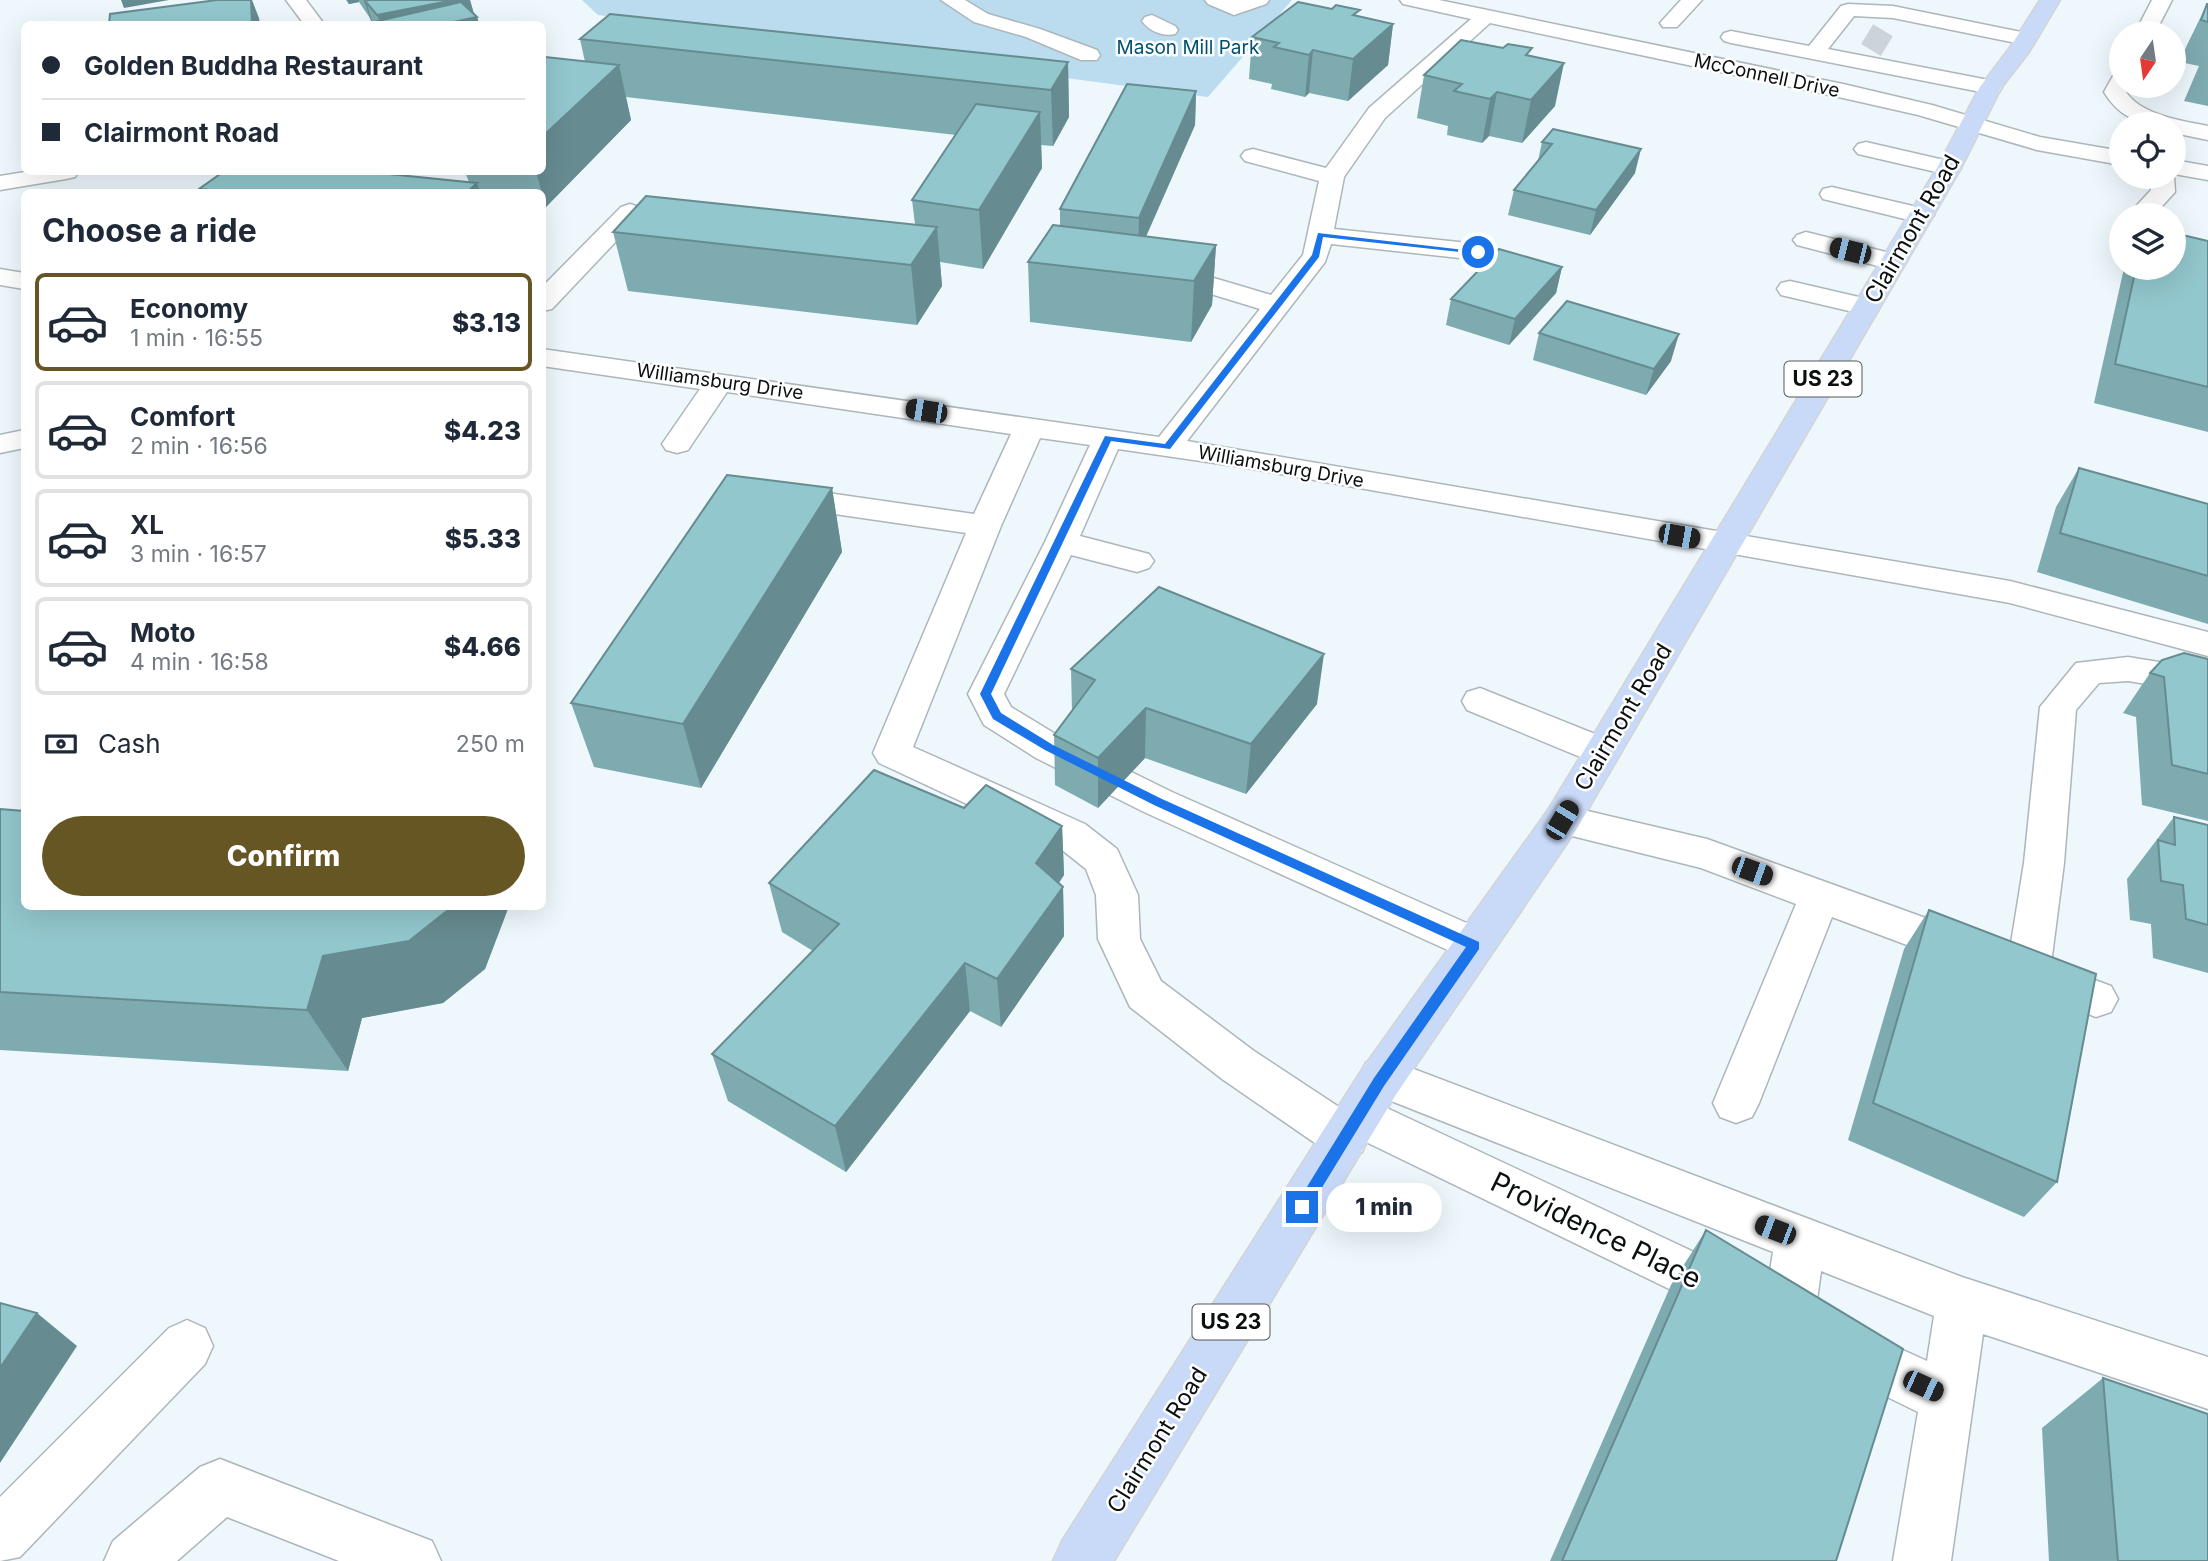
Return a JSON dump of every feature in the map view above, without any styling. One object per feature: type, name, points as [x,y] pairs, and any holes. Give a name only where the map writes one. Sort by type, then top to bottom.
[{"type":"main road","name":"Clairmont Road","points":[[1082,1561],[1362,1110],[1562,820],[1949,168],[1991,86],[2026,39],[2050,0]]},
{"type":"street","points":[[296,0],[312,21]]},
{"type":"street","points":[[951,0],[981,18],[1033,33],[1089,55]]},
{"type":"street","points":[[1225,4],[1259,0]]},
{"type":"street","name":"McConnell Drive","points":[[1410,0],[1491,10],[1843,91],[2037,142],[2109,156]]},
{"type":"street","points":[[1670,23],[1692,0]]},
{"type":"street","points":[[2151,21],[2162,0]]},
{"type":"street","points":[[1167,447],[1316,256],[1332,177],[1377,113],[1491,10]]},
{"type":"street","points":[[1814,53],[1848,10],[1889,20],[1937,21],[2026,39]]},
{"type":"street","points":[[1023,12],[1033,33]]},
{"type":"street","points":[[1909,69],[1937,21]]},
{"type":"street","points":[[1731,37],[1814,53],[1868,56],[1909,69],[1991,86]]},
{"type":"street","points":[[1843,91],[1868,56]]},
{"type":"street","points":[[2119,98],[2124,106],[2138,112]]},
{"type":"street","points":[[2186,128],[2208,133]]},
{"type":"street","points":[[1866,149],[1949,168]]},
{"type":"street","points":[[1253,156],[1332,177]]},
{"type":"street","points":[[2186,169],[2208,173]]},
{"type":"street","points":[[0,183],[48,175]]},
{"type":"street","points":[[2152,203],[2163,189]]},
{"type":"street","points":[[1832,194],[1921,215]]},
{"type":"street","points":[[546,299],[630,212]]},
{"type":"street","points":[[1320,235],[1478,252]]},
{"type":"street","points":[[1806,240],[1893,262]]},
{"type":"street","points":[[0,276],[21,280]]},
{"type":"street","points":[[1197,281],[1277,306]]},
{"type":"street","points":[[1790,289],[1866,307]]},
{"type":"street","name":"Williamsburg Drive","points":[[546,358],[1167,447],[2010,592],[2208,644]]},
{"type":"street","points":[[677,444],[720,381]]},
{"type":"street","points":[[1030,426],[985,526],[892,753],[1071,835],[1103,860],[1117,895],[1119,939],[1145,995],[1238,1065],[1362,1110],[1800,1240],[1962,1303],[2208,1383]]},
{"type":"street","points":[[1108,438],[1061,542],[986,694],[997,716],[1049,748],[1158,802],[1474,945]]},
{"type":"street","points":[[0,444],[21,440]]},
{"type":"street","points":[[786,497],[985,526]]},
{"type":"street","points":[[1061,542],[1137,561]]},
{"type":"street","points":[[2028,974],[2044,863],[2058,707],[2089,672],[2128,669],[2208,682]]},
{"type":"street","points":[[1480,701],[1602,752]]},
{"type":"street","points":[[1562,820],[1707,854],[2096,999]]},
{"type":"street","points":[[1736,1103],[1820,896]]},
{"type":"street","name":"Providence Place","points":[[1362,1110],[1787,1322],[1948,1398]]},
{"type":"street","points":[[1787,1322],[1800,1240]]},
{"type":"street","points":[[1922,1561],[1962,1303]]},
{"type":"street","points":[[0,1538],[187,1346]]},
{"type":"street","points":[[133,1561],[220,1487],[412,1561]]},
{"type":"green space","name":"Mason Mill Park","points":[[582,0],[1292,0],[1208,97],[598,15]]},
{"type":"building","points":[[217,0],[251,0],[252,21],[109,21],[110,14]]},
{"type":"building","points":[[454,0],[377,15],[365,1]]},
{"type":"building","points":[[461,2],[477,17],[458,21],[378,21]]},
{"type":"building","points":[[1298,2],[1332,9],[1336,5],[1360,10],[1353,15],[1393,24],[1353,59],[1313,50],[1309,55],[1274,47],[1279,43],[1252,37]]},
{"type":"building","points":[[2208,4],[2208,22],[2201,20]]},
{"type":"building","points":[[610,14],[1068,62],[1051,90],[580,39]]},
{"type":"building","points":[[1461,40],[1503,48],[1508,44],[1532,48],[1526,55],[1564,63],[1531,100],[1497,92],[1490,99],[1454,91],[1462,84],[1424,75]]},
{"type":"building","points":[[546,57],[619,65],[546,133]]},
{"type":"building","points":[[1127,84],[1196,91],[1139,218],[1060,209]]},
{"type":"building","points":[[976,104],[1040,112],[979,210],[912,200]]},
{"type":"building","points":[[1553,129],[1641,149],[1596,210],[1514,190],[1552,144],[1542,142]]},
{"type":"building","points":[[219,175],[398,175],[477,183],[470,189],[199,189]]},
{"type":"building","points":[[646,196],[937,227],[911,265],[613,232]]},
{"type":"building","points":[[1053,225],[1216,245],[1194,281],[1028,262]]},
{"type":"building","points":[[2186,236],[2208,241],[2208,387],[2115,364],[2133,280],[2186,280]]},
{"type":"building","points":[[1499,249],[1562,267],[1515,319],[1451,299]]},
{"type":"building","points":[[1567,301],[1679,334],[1654,369],[1539,333]]},
{"type":"building","points":[[2079,468],[2208,504],[2208,576],[2060,533]]},
{"type":"building","points":[[727,475],[832,488],[683,724],[571,703]]},
{"type":"building","points":[[1159,587],[1324,654],[1251,744],[1146,708],[1098,758],[1054,735],[1095,680],[1071,669]]},
{"type":"building","points":[[2184,653],[2208,659],[2208,774],[2172,765],[2164,677],[2150,673],[2162,660]]},
{"type":"building","points":[[874,770],[964,808],[986,785],[1062,826],[1036,863],[1063,887],[997,979],[965,963],[835,1126],[712,1054],[839,924],[769,883]]},
{"type":"building","points":[[0,809],[21,811],[21,910],[448,910],[409,941],[323,956],[307,1010],[0,992]]},
{"type":"building","points":[[2174,817],[2208,825],[2208,925],[2186,919],[2183,885],[2161,881],[2158,840],[2175,845]]},
{"type":"building","points":[[1929,910],[2096,974],[2057,1182],[1873,1103]]},
{"type":"building","points":[[1706,1230],[1903,1349],[1836,1561],[1562,1561]]},
{"type":"building","points":[[0,1303],[37,1313],[0,1368]]},
{"type":"building","points":[[2103,1378],[2208,1414],[2208,1561],[2118,1561]]},
{"type":"tunnel","points":[[1871,50],[1885,27]]},
{"type":"route","points":[[1302,1207],[1379,1082],[1474,945],[1158,802],[1049,748],[997,716],[986,694],[1061,542],[1108,438],[1167,447],[1316,256],[1320,235],[1478,252]]}]
